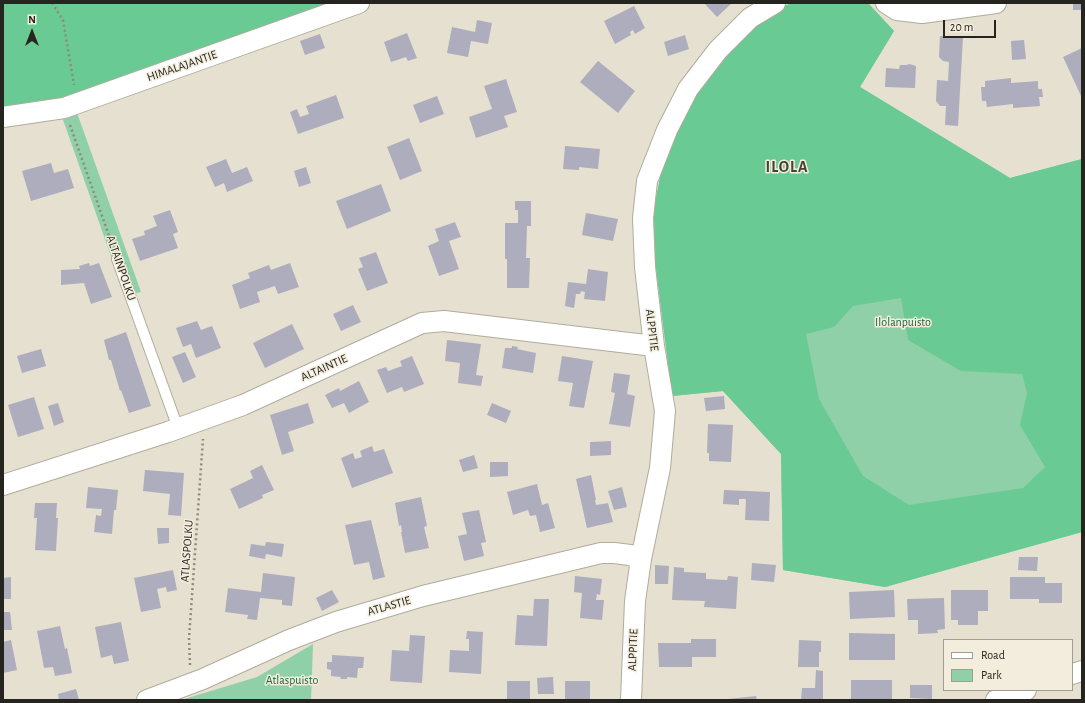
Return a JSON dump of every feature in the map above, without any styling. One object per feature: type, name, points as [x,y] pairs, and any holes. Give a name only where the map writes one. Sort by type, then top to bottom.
[{"type":"street","name":"HIMALAJANTIE","points":[[3,118],[70,105],[359,3]]},
{"type":"street","name":"ALPPITIE","points":[[631,700],[635,601],[641,559],[660,468],[665,411],[654,346],[644,267],[643,218],[647,181],[667,130],[688,90],[718,50],[750,18],[775,3]]},
{"type":"street","points":[[886,3],[897,10],[922,13],[996,3]]},
{"type":"street","name":"ALTAINTIE","points":[[3,485],[178,428],[243,405],[422,324],[444,321],[654,346]]},
{"type":"street","name":"ATLASTIE","points":[[147,700],[190,684],[289,640],[323,627],[423,596],[601,553],[630,555],[641,559]]},
{"type":"street","points":[[996,700],[1023,691]]},
{"type":"lane","name":"ALTAINPOLKU","points":[[117,259],[178,428]]},
{"type":"path","name":"ALTAINPOLKU","points":[[52,3],[63,20],[70,105],[117,259]]},
{"type":"path","name":"ATLASPOLKU","points":[[190,684],[189,638],[204,441],[198,421]]},
{"type":"green space","points":[[3,3],[342,3],[62,102],[3,109]]},
{"type":"green space","name":"Ilolanpuisto","points":[[793,3],[868,3],[894,31],[860,87],[1010,178],[1082,159],[1082,532],[885,587],[783,570],[781,454],[723,391],[672,396]]},
{"type":"green space","name":"Ilolanpuisto","points":[[793,3],[868,3],[894,31],[860,87],[1010,178],[1082,159],[1082,532],[885,587],[783,570],[781,454],[723,391],[672,396],[651,222],[661,172],[673,129],[702,79],[735,40],[777,8]],"holes":[[[901,298],[908,340],[961,371],[1022,374],[1027,393],[1020,425],[1045,467],[1023,488],[909,505],[863,476],[819,399],[806,334],[834,327],[853,306]]]},
{"type":"green space","points":[[76,110],[141,292],[125,296],[61,114]]},
{"type":"green space","name":"Atlaspuisto","points":[[313,644],[311,700],[181,700],[257,677]]},
{"type":"building","points":[[704,3],[732,3],[717,17]]},
{"type":"building","points":[[1073,3],[1082,3],[1082,10],[1073,10]]},
{"type":"building","points":[[634,6],[645,28],[635,34],[633,30],[630,32],[631,35],[615,44],[604,21]]},
{"type":"building","points":[[477,20],[492,23],[488,44],[471,41],[468,57],[447,53],[452,27],[475,32]]},
{"type":"building","points":[[407,33],[417,58],[408,61],[406,57],[391,62],[384,42]]},
{"type":"building","points":[[320,34],[325,48],[305,55],[300,41]]},
{"type":"building","points":[[685,35],[689,49],[668,56],[664,42]]},
{"type":"building","points":[[940,36],[963,37],[958,126],[945,125],[946,106],[940,106],[936,101],[937,80],[948,81],[949,62],[943,61],[939,57]]},
{"type":"building","points":[[1024,40],[1026,59],[1012,60],[1011,41]]},
{"type":"building","points":[[1082,48],[1082,98],[1063,57]]},
{"type":"building","points":[[598,61],[635,91],[618,113],[580,82]]},
{"type":"building","points":[[909,64],[916,66],[915,88],[885,87],[886,68],[899,69],[900,65]]},
{"type":"building","points":[[1011,78],[1011,83],[1038,81],[1038,89],[1042,89],[1043,97],[1039,97],[1040,106],[1013,108],[1013,104],[987,107],[986,101],[982,101],[981,87],[985,87],[985,81]]},
{"type":"building","points":[[506,79],[517,112],[504,116],[508,127],[476,138],[469,117],[492,109],[484,86]]},
{"type":"building","points":[[336,95],[344,118],[298,134],[290,112],[297,109],[300,117],[309,114],[306,106]]},
{"type":"building","points":[[437,96],[444,114],[420,123],[413,105]]},
{"type":"building","points":[[409,138],[422,171],[400,180],[387,147]]},
{"type":"building","points":[[565,146],[600,149],[598,169],[579,167],[579,170],[563,169]]},
{"type":"building","points":[[226,159],[232,173],[247,167],[253,181],[227,192],[224,183],[215,187],[206,167]]},
{"type":"building","points":[[51,163],[54,173],[68,169],[74,188],[31,201],[22,171]]},
{"type":"building","points":[[306,167],[311,183],[299,187],[294,171]]},
{"type":"building","points":[[381,184],[391,211],[347,229],[336,201]]},
{"type":"building","points":[[515,201],[531,201],[531,226],[527,226],[526,258],[530,258],[529,288],[507,288],[505,223],[518,223],[518,210],[515,210]]},
{"type":"building","points":[[170,210],[178,232],[173,234],[178,248],[140,261],[132,239],[145,235],[144,231],[157,226],[153,216]]},
{"type":"building","points":[[586,213],[618,219],[613,241],[582,235]]},
{"type":"building","points":[[455,222],[461,237],[449,241],[459,269],[439,276],[428,246],[439,241],[435,229]]},
{"type":"building","points":[[376,252],[388,283],[367,291],[358,269],[363,267],[359,258]]},
{"type":"building","points":[[89,263],[90,266],[99,263],[112,297],[91,304],[84,283],[61,285],[61,270],[80,269],[79,266]]},
{"type":"building","points":[[290,263],[299,287],[278,294],[275,286],[257,292],[260,302],[240,309],[232,285],[250,278],[248,273],[269,265],[271,270]]},
{"type":"building","points":[[588,269],[608,272],[605,301],[584,299],[585,292],[581,291],[580,294],[576,294],[574,308],[565,306],[568,282],[586,284]]},
{"type":"building","points":[[353,305],[361,322],[341,331],[333,314]]},
{"type":"building","points":[[197,321],[201,330],[212,326],[221,348],[196,358],[191,344],[183,347],[176,328]]},
{"type":"building","points":[[292,324],[304,349],[265,368],[253,343]]},
{"type":"building","points":[[126,332],[151,406],[129,413],[121,390],[120,391],[111,360],[109,360],[104,340]]},
{"type":"building","points":[[447,340],[481,344],[476,375],[483,376],[481,386],[458,383],[460,363],[445,361]]},
{"type":"building","points":[[512,346],[518,347],[517,349],[536,353],[533,373],[502,368],[505,348],[512,348]]},
{"type":"building","points":[[41,349],[46,366],[22,373],[17,356]]},
{"type":"building","points":[[185,352],[196,377],[183,383],[172,357]]},
{"type":"building","points":[[412,356],[424,384],[404,392],[402,387],[387,393],[377,370],[386,367],[388,371],[402,366],[400,361]]},
{"type":"building","points":[[562,356],[593,361],[584,408],[569,406],[573,383],[558,381]]},
{"type":"building","points":[[614,373],[630,375],[627,394],[635,396],[630,427],[609,424],[615,393],[611,392]]},
{"type":"building","points":[[359,381],[369,402],[349,413],[344,403],[332,408],[325,395],[339,388],[340,391]]},
{"type":"building","points":[[724,396],[725,409],[706,411],[704,398]]},
{"type":"building","points":[[34,397],[44,429],[18,437],[8,405]]},
{"type":"building","points":[[58,403],[64,422],[54,426],[48,406]]},
{"type":"building","points":[[308,403],[314,423],[288,432],[294,451],[282,455],[270,415]]},
{"type":"building","points":[[492,403],[511,411],[506,423],[487,415]]},
{"type":"building","points":[[708,424],[733,425],[731,462],[709,461],[709,453],[707,453]]},
{"type":"building","points":[[611,441],[611,455],[590,456],[590,442]]},
{"type":"building","points":[[372,446],[374,452],[384,449],[393,473],[352,488],[341,458],[353,453],[355,459],[362,457],[360,451]]},
{"type":"building","points":[[474,455],[478,468],[463,472],[459,460]]},
{"type":"building","points":[[490,462],[508,462],[508,476],[490,477]]},
{"type":"building","points":[[262,465],[274,490],[262,495],[263,498],[239,509],[230,489],[253,478],[250,471]]},
{"type":"building","points":[[145,470],[184,473],[181,516],[168,515],[170,494],[143,491]]},
{"type":"building","points":[[591,475],[596,505],[608,503],[613,522],[587,528],[576,479]]},
{"type":"building","points":[[537,484],[542,505],[548,503],[555,528],[540,532],[536,515],[530,516],[528,510],[513,515],[507,492]]},
{"type":"building","points":[[88,487],[118,490],[116,510],[114,510],[112,534],[94,532],[96,515],[101,516],[102,509],[86,508]]},
{"type":"building","points":[[622,487],[627,507],[614,510],[608,491]]},
{"type":"building","points":[[724,490],[770,492],[769,521],[745,520],[746,499],[739,499],[739,505],[723,504]]},
{"type":"building","points":[[421,497],[427,526],[424,527],[429,548],[405,553],[401,525],[399,526],[395,503]]},
{"type":"building","points":[[35,503],[57,503],[56,518],[58,518],[56,551],[35,550],[37,518],[34,518]]},
{"type":"building","points":[[479,510],[486,542],[481,543],[484,556],[464,561],[458,536],[467,534],[462,513]]},
{"type":"building","points":[[371,520],[385,577],[373,580],[369,562],[354,565],[345,525]]},
{"type":"building","points":[[157,528],[169,528],[169,543],[158,544]]},
{"type":"building","points":[[266,542],[284,544],[282,557],[266,554],[265,559],[249,556],[251,544],[265,546]]},
{"type":"building","points":[[1019,557],[1038,557],[1037,571],[1018,570]]},
{"type":"building","points":[[752,563],[776,565],[774,582],[751,580]]},
{"type":"building","points":[[655,565],[669,566],[668,584],[655,584]]},
{"type":"building","points":[[674,567],[684,568],[684,572],[706,573],[706,579],[727,580],[728,576],[738,577],[736,609],[704,607],[705,601],[672,600]]},
{"type":"building","points":[[173,570],[177,590],[167,592],[166,587],[157,589],[161,608],[141,612],[134,578]]},
{"type":"building","points":[[263,573],[295,577],[292,606],[282,605],[282,600],[260,598],[257,620],[247,619],[248,615],[225,612],[228,588],[261,592]]},
{"type":"building","points":[[575,576],[602,579],[600,595],[597,594],[596,600],[604,600],[602,620],[580,618],[582,593],[574,592]]},
{"type":"building","points":[[11,577],[11,599],[3,599],[3,578]]},
{"type":"building","points":[[1010,577],[1045,577],[1045,583],[1062,583],[1062,603],[1039,603],[1039,599],[1010,599]]},
{"type":"building","points":[[332,590],[339,602],[322,611],[316,598]]},
{"type":"building","points":[[894,590],[895,617],[850,619],[849,592]]},
{"type":"building","points":[[951,590],[988,590],[988,611],[978,611],[978,625],[958,625],[958,620],[951,620]]},
{"type":"building","points":[[944,598],[945,629],[937,630],[938,633],[918,634],[918,620],[908,620],[907,599]]},
{"type":"building","points":[[534,599],[549,599],[547,646],[515,645],[517,615],[533,616]]},
{"type":"building","points":[[3,612],[10,612],[12,630],[3,630]]},
{"type":"building","points":[[121,622],[129,661],[114,664],[112,655],[101,658],[95,627]]},
{"type":"building","points":[[60,626],[65,649],[67,648],[72,673],[55,676],[53,667],[44,668],[37,631]]},
{"type":"building","points":[[467,631],[483,632],[481,674],[449,672],[450,650],[469,651],[469,639],[466,639]]},
{"type":"building","points":[[849,633],[895,634],[895,660],[849,660]]},
{"type":"building","points":[[410,635],[425,636],[422,683],[390,681],[392,650],[409,651]]},
{"type":"building","points":[[691,639],[716,639],[716,657],[692,657],[692,667],[659,667],[658,643],[691,643]]},
{"type":"building","points":[[11,640],[17,670],[3,673],[3,642]]},
{"type":"building","points":[[799,640],[821,641],[819,667],[798,667]]},
{"type":"building","points":[[332,655],[364,657],[363,668],[358,668],[357,678],[347,677],[347,679],[340,679],[341,677],[331,676],[331,670],[327,669],[327,662],[332,662]]},
{"type":"building","points":[[816,670],[823,671],[823,700],[801,700],[802,688],[815,688]]},
{"type":"building","points":[[553,677],[554,694],[538,694],[537,678]]},
{"type":"building","points":[[851,680],[892,680],[892,700],[851,700]]},
{"type":"building","points":[[507,681],[530,681],[530,700],[507,700]]},
{"type":"building","points":[[565,681],[590,681],[590,700],[565,700]]},
{"type":"building","points":[[910,685],[932,685],[932,699],[910,698]]},
{"type":"building","points":[[76,689],[79,700],[59,700],[58,694]]},
{"type":"building","points":[[756,696],[757,700],[728,700],[728,699]]},
{"type":"district","name":"ILOLA","points":[[787,167]]}]
